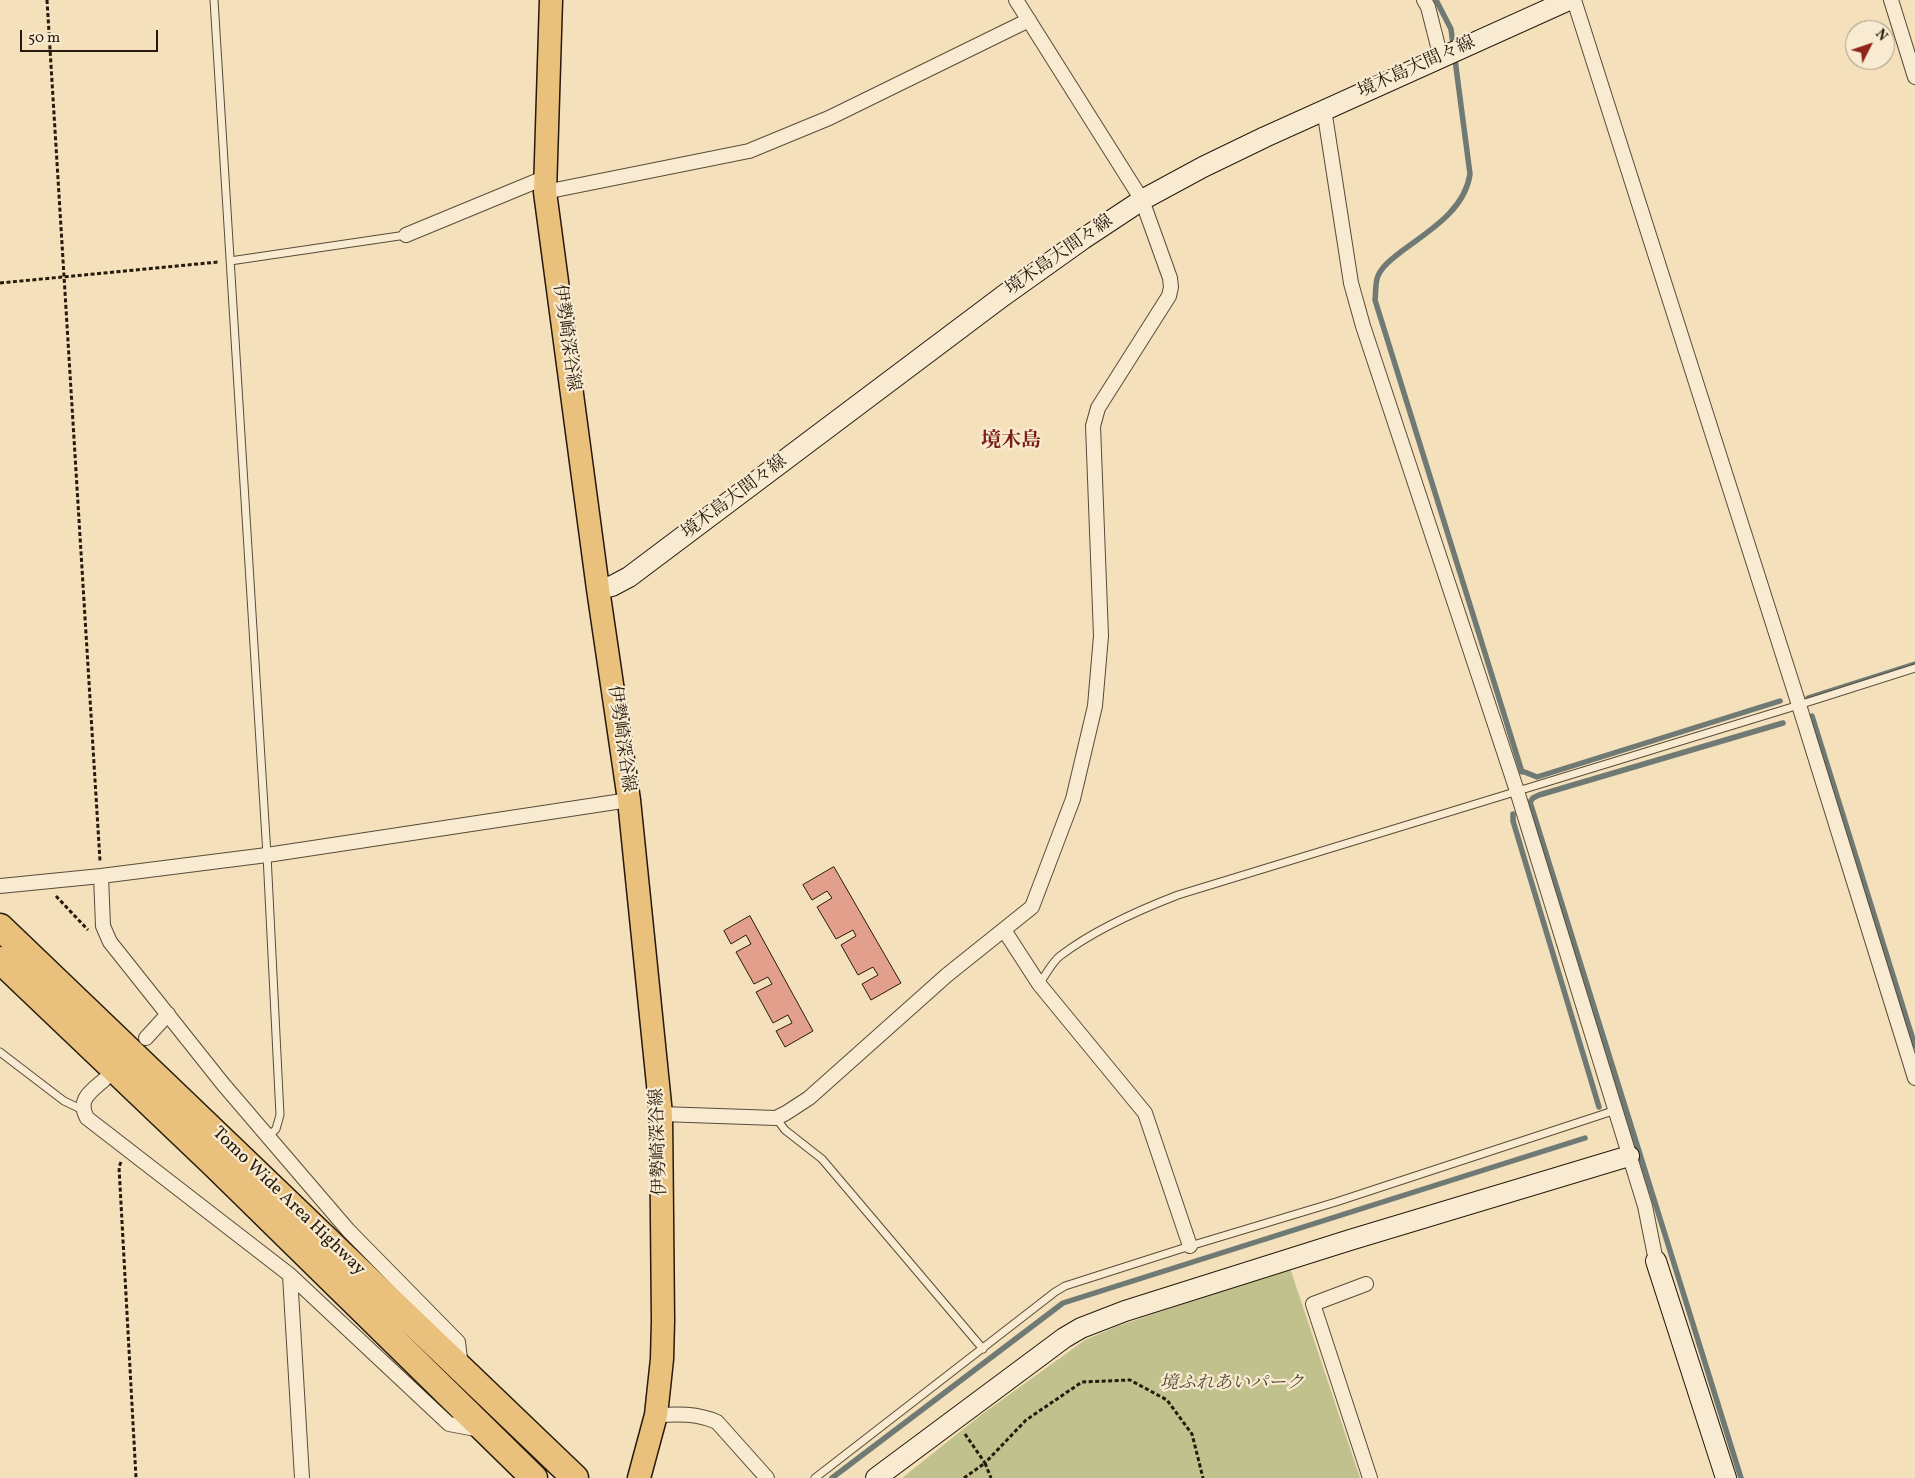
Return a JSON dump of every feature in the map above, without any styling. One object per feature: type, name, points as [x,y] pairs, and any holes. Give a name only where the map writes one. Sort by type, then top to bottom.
[{"type":"highway","name":"Tomo Wide Area Highway","points":[[0,927],[575,1478]]},
{"type":"highway","name":"Tomo Wide Area Highway","points":[[0,960],[215,1165],[534,1478]]},
{"type":"main road","name":"伊勢崎深谷線","points":[[550,0],[545,185],[598,590],[629,800],[661,1114],[662,1359],[656,1415],[640,1478]]},
{"type":"main road","name":"境木島大間々線","points":[[598,590],[612,586],[629,577],[996,302],[1083,239],[1142,200],[1203,167],[1324,109],[1569,0]]},
{"type":"main road","points":[[876,1478],[1064,1338],[1081,1328],[1125,1311],[1350,1240],[1629,1156]]},
{"type":"main road","points":[[1656,1261],[1726,1478]]},
{"type":"street","points":[[661,1114],[776,1118],[809,1098],[947,975],[1032,908],[1073,799],[1095,706],[1100,636],[1093,426],[1098,408],[1158,316],[1170,296],[1171,287],[1170,278],[1142,200],[1016,0]]},
{"type":"street","points":[[1574,0],[1799,705],[1915,1078]]},
{"type":"street","points":[[1891,0],[1915,77]]},
{"type":"street","points":[[1429,2],[1441,58]]},
{"type":"street","points":[[406,235],[545,185],[749,151],[829,118],[1028,20]]},
{"type":"street","points":[[1324,109],[1351,283],[1363,326],[1518,791],[1645,1206],[1656,1261]]},
{"type":"street","points":[[0,886],[42,880],[101,876],[267,855],[629,800]]},
{"type":"street","points":[[101,876],[103,926],[110,942],[223,1084],[348,1230],[458,1342],[461,1368]]},
{"type":"street","points":[[1004,930],[1039,984],[1145,1113],[1190,1246]]},
{"type":"street","points":[[146,1038],[168,1014]]},
{"type":"street","points":[[104,1080],[90,1092],[83,1103],[83,1110],[87,1118],[290,1275],[450,1424],[484,1430]]},
{"type":"street","points":[[290,1275],[302,1478]]},
{"type":"street","points":[[1366,1284],[1313,1304],[1370,1478]]},
{"type":"street","points":[[656,1415],[684,1414],[706,1417],[717,1422],[768,1478]]},
{"type":"lane","points":[[214,0],[267,855],[280,1115],[276,1129],[268,1137]]},
{"type":"lane","points":[[230,261],[406,235]]},
{"type":"lane","points":[[1039,984],[1059,957],[1102,930],[1139,910],[1215,882],[1518,791],[1915,668]]},
{"type":"lane","points":[[0,1052],[64,1101],[83,1110]]},
{"type":"lane","points":[[815,1478],[1065,1286],[1336,1202],[1616,1110]]},
{"type":"lane","points":[[776,1118],[785,1130],[822,1159],[983,1349]]},
{"type":"path","points":[[47,0],[101,876]]},
{"type":"path","points":[[0,283],[230,261]]},
{"type":"path","points":[[42,880],[89,932],[96,932],[103,926]]},
{"type":"path","points":[[129,1150],[118,1167],[136,1478]]},
{"type":"path","points":[[964,1478],[985,1463],[1026,1420],[1082,1382],[1130,1380],[1167,1400],[1172,1406],[1192,1434],[1204,1478]]},
{"type":"path","points":[[962,1430],[985,1463],[991,1478]]},
{"type":"green space","name":"境ふれあいパーク","points":[[1290,1268],[1360,1478],[902,1478],[981,1415],[1085,1340],[1118,1326]]},
{"type":"building","points":[[834,867],[901,983],[871,1000],[862,984],[878,975],[873,967],[858,975],[841,945],[856,936],[853,930],[836,939],[817,907],[832,898],[827,891],[812,900],[803,885]]},
{"type":"building","points":[[750,916],[813,1031],[785,1047],[776,1031],[792,1023],[788,1015],[773,1023],[756,992],[772,984],[768,977],[754,984],[736,952],[751,944],[746,935],[731,944],[724,931]]},
{"type":"waterway","points":[[1436,0],[1451,29],[1470,174],[1467,187],[1453,209],[1434,227],[1395,256],[1382,269],[1377,278],[1375,300],[1522,772]]},
{"type":"waterway","points":[[1808,698],[1915,664]]},
{"type":"waterway","points":[[1522,771],[1537,777],[1780,701]]},
{"type":"waterway","points":[[1812,716],[1915,1046]]},
{"type":"waterway","points":[[1741,1478],[1530,802],[1539,795],[1783,723]]},
{"type":"waterway","points":[[1513,814],[1513,821],[1599,1107]]},
{"type":"waterway","points":[[832,1478],[1063,1303],[1585,1138]]},
{"type":"district","name":"境木島","points":[[1011,442]]}]
